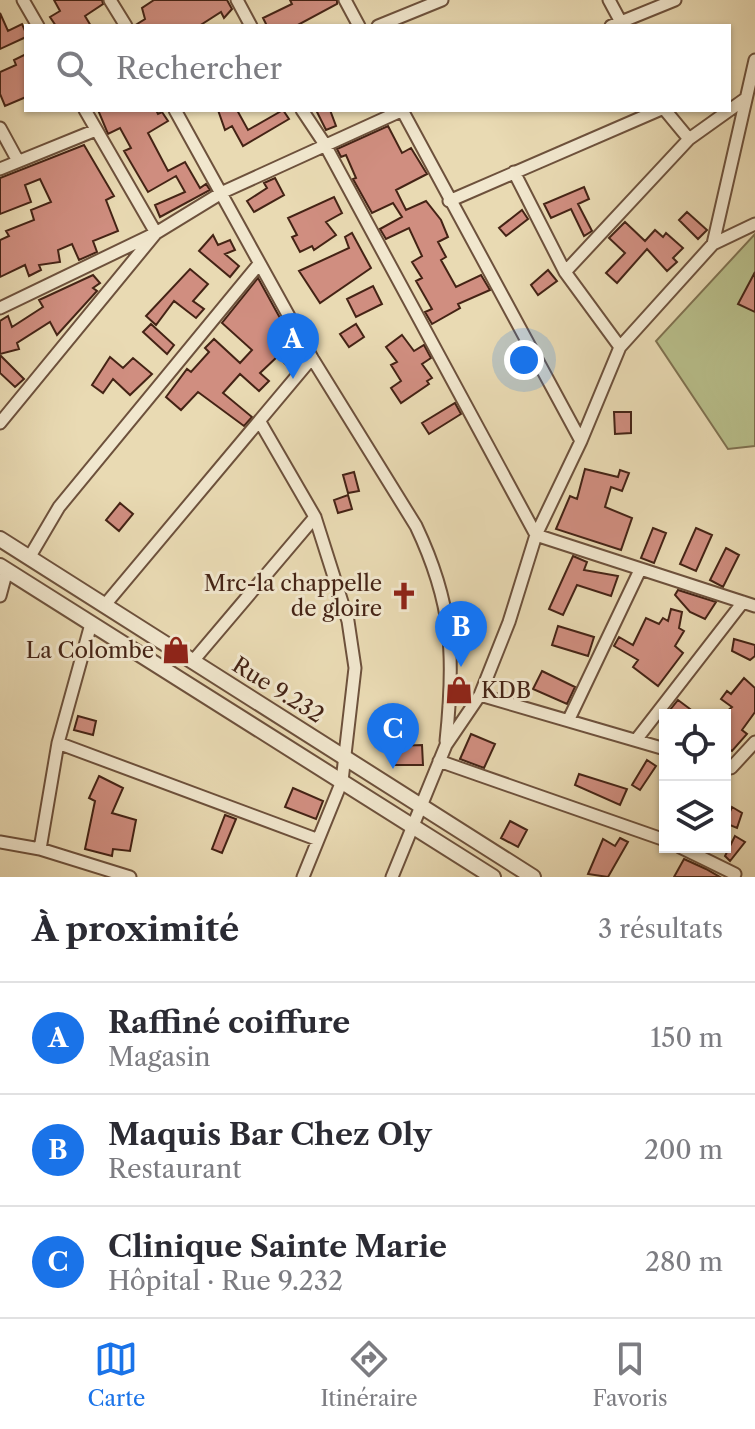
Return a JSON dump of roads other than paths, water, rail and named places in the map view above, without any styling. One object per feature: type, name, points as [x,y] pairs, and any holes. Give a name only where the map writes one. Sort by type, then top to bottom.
[{"type":"street","points":[[23,0],[37,24]]},
{"type":"street","points":[[110,0],[125,24]]},
{"type":"street","points":[[237,0],[250,24]]},
{"type":"street","points":[[345,0],[358,24]]},
{"type":"street","points":[[383,24],[442,0]]},
{"type":"street","points":[[609,0],[619,24]]},
{"type":"street","points":[[621,24],[675,0]]},
{"type":"street","points":[[713,244],[755,60]]},
{"type":"street","points":[[731,109],[745,99]]},
{"type":"street","points":[[86,112],[156,233]]},
{"type":"street","points":[[176,112],[312,358],[416,526],[441,588],[452,642],[446,745]]},
{"type":"street","points":[[303,112],[324,143],[536,535],[749,604],[636,740]]},
{"type":"street","points":[[1,305],[156,233],[223,192],[397,112]]},
{"type":"street","points":[[403,112],[581,441]]},
{"type":"street","points":[[449,201],[654,112]]},
{"type":"street","points":[[667,112],[689,139]]},
{"type":"street","points":[[565,272],[689,139],[727,112]]},
{"type":"street","points":[[0,128],[18,161]]},
{"type":"street","points":[[0,169],[96,130]]},
{"type":"street","points":[[514,172],[565,272],[620,347]]},
{"type":"street","points":[[392,877],[446,745],[480,695],[509,622],[536,535],[581,441],[620,347],[713,244],[755,224]]},
{"type":"street","points":[[0,423],[156,233]]},
{"type":"street","points":[[29,558],[59,507],[259,264]]},
{"type":"street","points":[[104,606],[312,358]]},
{"type":"street","points":[[260,422],[315,517],[331,561],[353,643],[355,668],[347,760],[342,781],[303,877]]},
{"type":"street","points":[[193,661],[315,517]]},
{"type":"street","name":"Rue 9.232","points":[[0,539],[533,877]]},
{"type":"street","points":[[0,596],[3,568]]},
{"type":"street","name":"Rue 9.232","points":[[3,568],[493,877]]},
{"type":"street","points":[[569,719],[640,570]]},
{"type":"street","points":[[40,849],[58,743],[91,624]]},
{"type":"street","points":[[480,695],[659,747]]},
{"type":"street","points":[[731,768],[755,742]]},
{"type":"street","points":[[58,743],[316,839]]},
{"type":"street","points":[[439,761],[659,838]]},
{"type":"street","points":[[0,842],[40,849],[130,877]]},
{"type":"street","points":[[692,853],[735,874]]},
{"type":"place","name":"Raffiné coiffure","points":[[293,379]]},
{"type":"place","name":"Mrc-la chappelle de gloire","points":[[404,596]]},
{"type":"place","name":"La Colombe","points":[[176,650]]},
{"type":"place","name":"Maquis Bar Chez Oly","points":[[461,667]]},
{"type":"place","name":"KDB","points":[[459,690]]},
{"type":"place","name":"Clinique Sainte Marie","points":[[393,769]]}]
